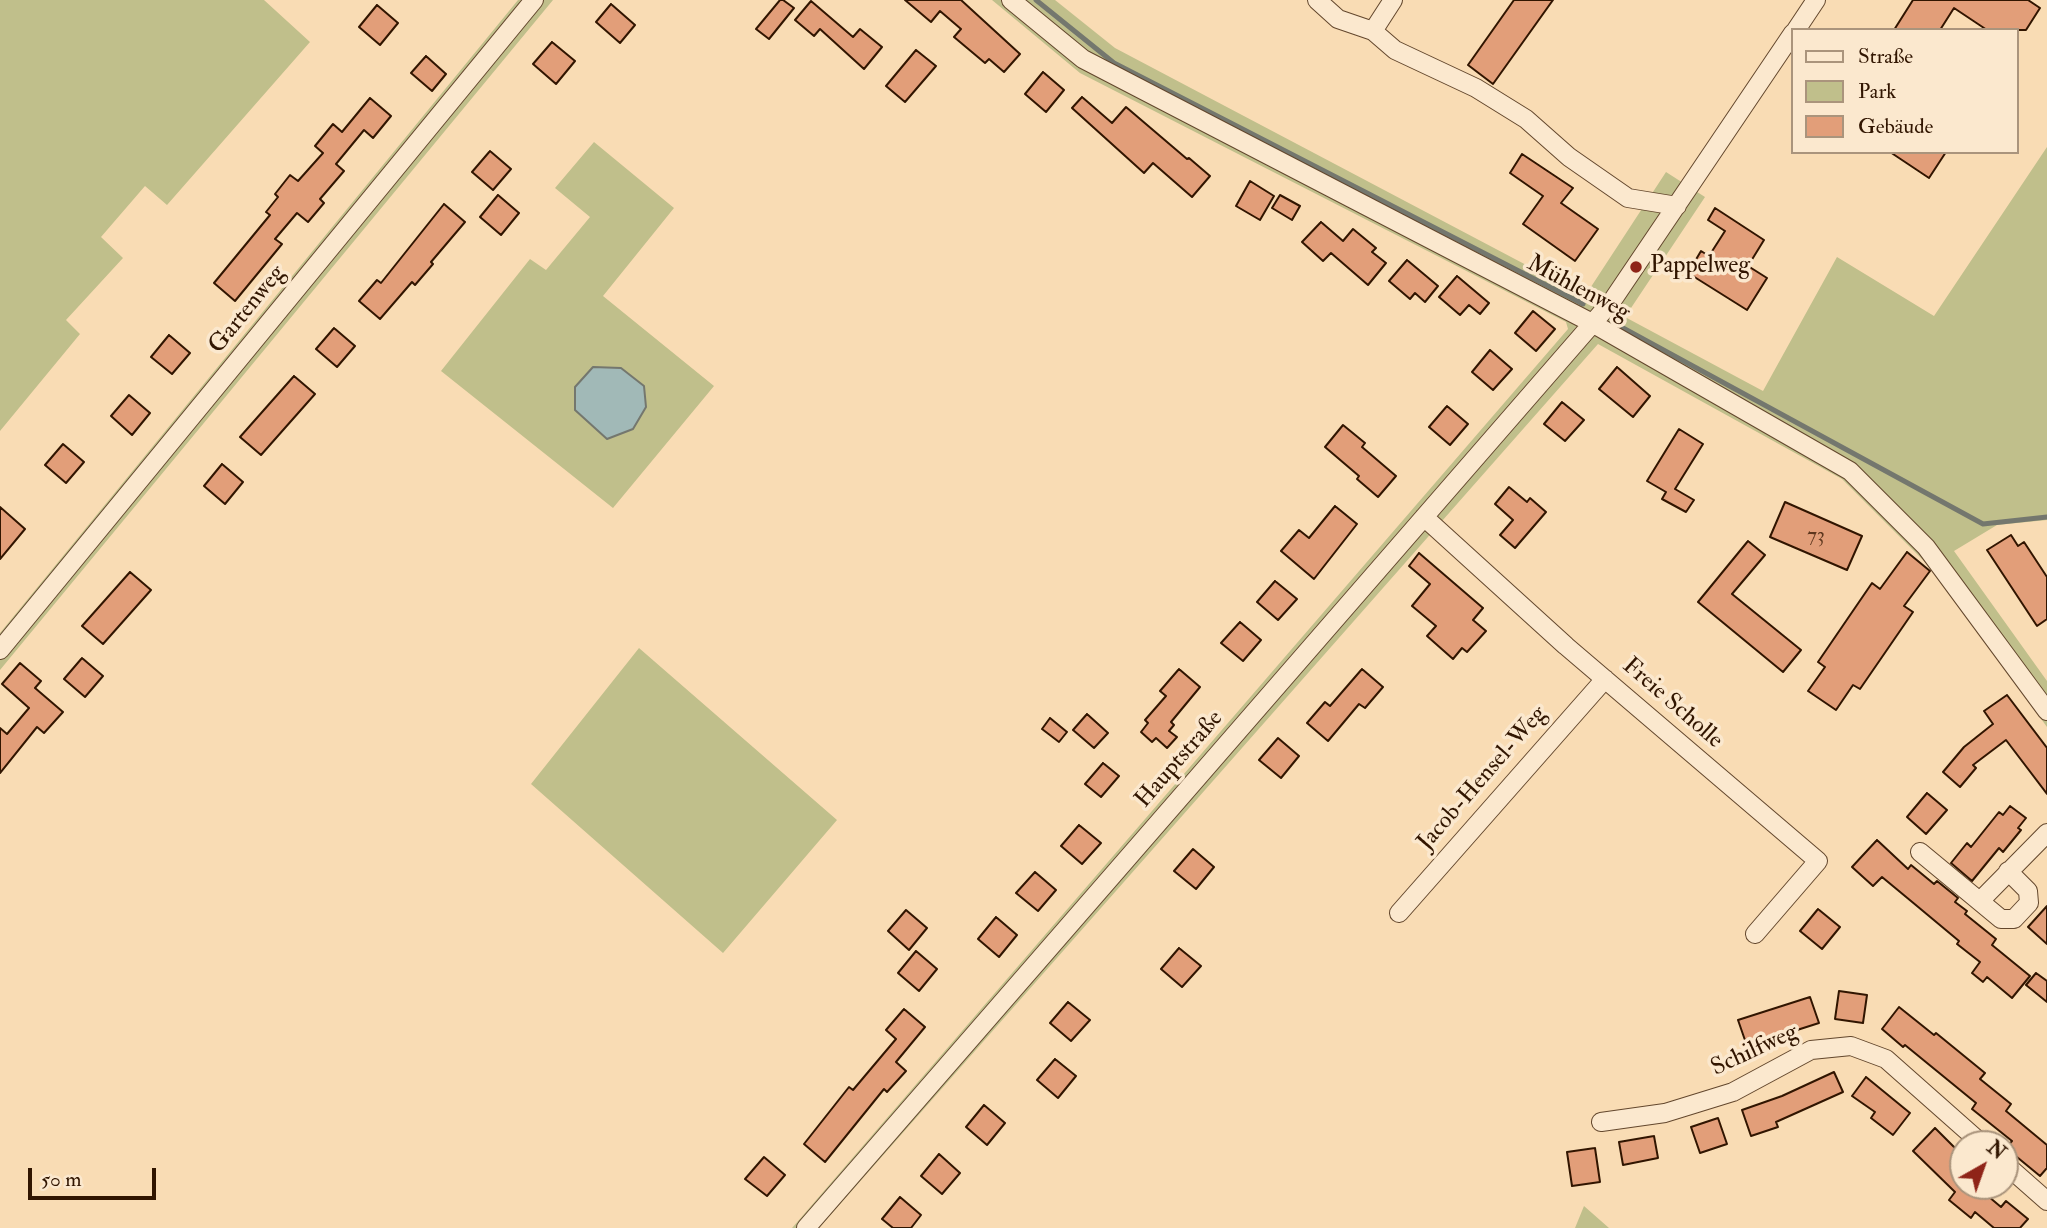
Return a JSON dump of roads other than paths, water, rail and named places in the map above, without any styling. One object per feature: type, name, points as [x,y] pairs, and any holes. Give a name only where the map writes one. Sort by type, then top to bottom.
[{"type":"street","name":"Gartenweg","points":[[0,650],[534,0]]},
{"type":"street","name":"Mühlenweg","points":[[1011,0],[1083,59],[1592,323],[1850,471],[1926,547],[2047,711]]},
{"type":"street","points":[[1317,0],[1338,19],[1373,31],[1395,50],[1476,88],[1526,119],[1569,157],[1628,198],[1677,206]]},
{"type":"street","points":[[1373,31],[1393,0]]},
{"type":"street","points":[[1797,28],[1816,0]]},
{"type":"street","points":[[1592,323],[1612,302],[1792,35]]},
{"type":"street","name":"Hauptstraße","points":[[806,1228],[1592,323]]},
{"type":"street","name":"Freie Scholle","points":[[1424,517],[1605,678],[1818,861],[1755,934]]},
{"type":"street","name":"Jacob-Hensel-Weg","points":[[1399,913],[1605,678]]},
{"type":"street","points":[[1980,901],[2047,833]]},
{"type":"street","points":[[1920,852],[2001,919],[2014,919],[2029,903],[2028,891],[2008,871]]},
{"type":"street","name":"Schilfweg","points":[[1601,1122],[1665,1113],[1733,1092],[1811,1050],[1851,1046],[1886,1059],[1966,1130]]},
{"type":"street","points":[[2019,1176],[2047,1201]]},
{"type":"water","points":[[593,367],[621,368],[644,386],[646,407],[633,429],[607,439],[575,410],[575,387]]},
{"type":"waterway","points":[[1036,0],[1114,63],[1583,304]]},
{"type":"waterway","points":[[1612,322],[1983,524],[2047,517]]},
{"type":"place","name":"Pappelweg","points":[[1636,267]]}]
